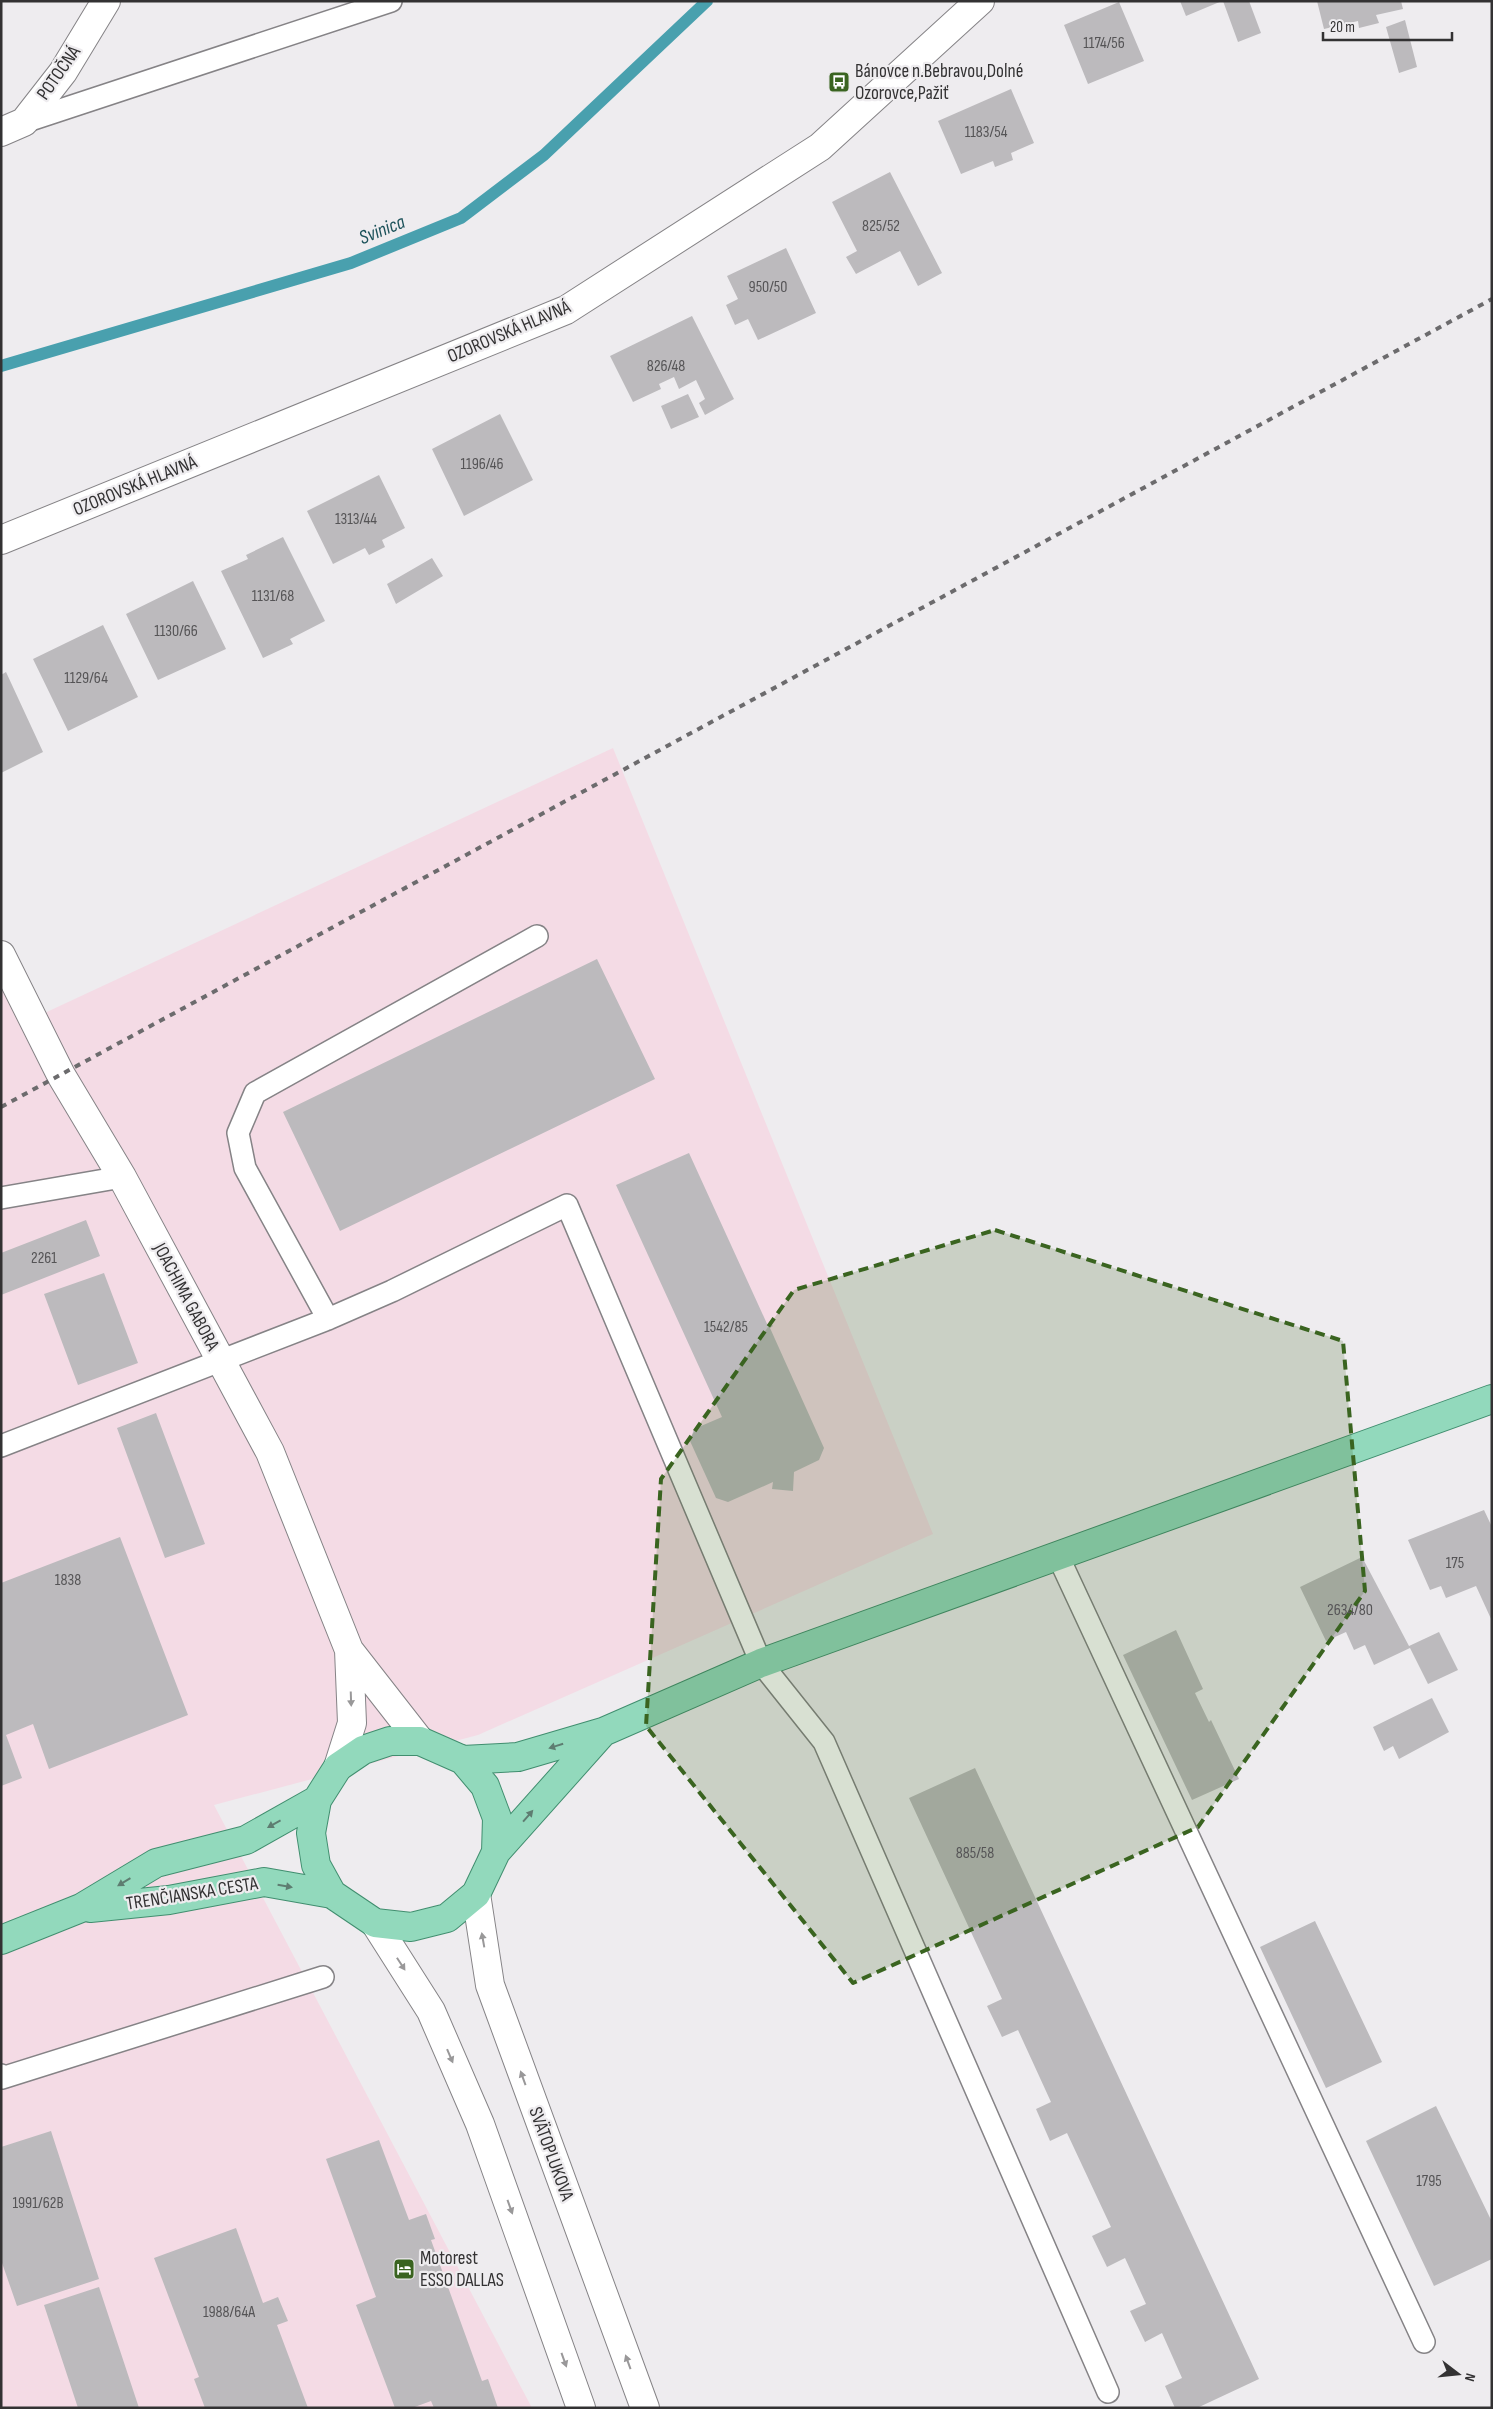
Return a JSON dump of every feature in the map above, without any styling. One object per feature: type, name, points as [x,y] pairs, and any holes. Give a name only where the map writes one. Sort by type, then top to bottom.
[{"type":"main road","points":[[463,1760],[518,1757],[602,1732],[761,1663],[1492,1400]]},
{"type":"main road","points":[[496,1852],[497,1818],[485,1786],[463,1760],[420,1741],[390,1741],[362,1750],[338,1768],[317,1800],[310,1833],[316,1865],[332,1894],[375,1923],[411,1928],[447,1918],[476,1894],[496,1852],[602,1732]]},
{"type":"main road","name":"TRENČIANSKA CESTA","points":[[1,1940],[81,1908],[156,1863],[246,1840],[317,1800]]},
{"type":"main road","name":"TRENČIANSKA CESTA","points":[[81,1908],[169,1900],[264,1882],[332,1894]]},
{"type":"street","name":"POTOČNÁ","points":[[13,127],[63,72],[106,1]]},
{"type":"street","name":"OZOROVSKÁ HLAVNÁ","points":[[1,540],[566,310],[820,147],[980,1]]},
{"type":"street","name":"JOACHIMA GABORA","points":[[1,955],[61,1075],[122,1178],[270,1452],[350,1650],[420,1741]]},
{"type":"street","name":"JOACHIMA GABORA","points":[[338,1768],[352,1723],[350,1650]]},
{"type":"street","name":"SVÄTOPLUKOVA","points":[[476,1894],[490,1985],[645,2408]]},
{"type":"street","points":[[375,1923],[431,2011],[480,2124],[581,2408]]},
{"type":"lane","points":[[13,127],[391,1]]},
{"type":"lane","points":[[328,1319],[245,1168],[238,1133],[254,1093],[537,936]]},
{"type":"lane","points":[[1,1198],[122,1178]]},
{"type":"lane","points":[[1,1446],[328,1319],[392,1291],[567,1205],[761,1663],[824,1742],[1108,2392]]},
{"type":"lane","points":[[1058,1556],[1424,2342]]},
{"type":"lane","points":[[1,2075],[2,2078],[323,1977]]},
{"type":"highlighted area","points":[[995,1230],[1343,1341],[1365,1591],[1198,1827],[853,1983],[646,1726],[661,1479],[794,1290]]},
{"type":"shaded area","points":[[613,748],[933,1534],[478,1735],[214,1805],[532,2408],[1,2408],[1,986],[21,1024]]},
{"type":"building","points":[[1180,1],[1222,1],[1186,16]]},
{"type":"building","points":[[1223,1],[1249,1],[1261,33],[1238,42]]},
{"type":"building","points":[[1317,1],[1401,1],[1403,9],[1376,15],[1379,23],[1359,28],[1358,21],[1324,29]]},
{"type":"building","points":[[1119,2],[1144,61],[1088,84],[1064,25]]},
{"type":"building","points":[[1405,20],[1417,67],[1399,73],[1386,27]]},
{"type":"building","points":[[1011,89],[1034,143],[1011,153],[1013,160],[995,167],[993,161],[961,174],[938,121]]},
{"type":"building","points":[[890,172],[942,273],[918,286],[900,251],[856,274],[846,257],[857,251],[832,202]]},
{"type":"building","points":[[786,248],[816,313],[758,340],[748,319],[735,325],[726,305],[738,299],[727,276]]},
{"type":"building","points":[[692,316],[734,399],[705,415],[699,403],[705,399],[696,380],[679,389],[674,377],[659,384],[661,389],[633,402],[610,356]]},
{"type":"building","points":[[688,394],[699,417],[671,429],[661,406]]},
{"type":"building","points":[[500,414],[533,480],[464,516],[432,449]]},
{"type":"building","points":[[379,475],[405,528],[382,540],[385,547],[369,555],[365,548],[333,564],[307,511]]},
{"type":"building","points":[[283,537],[325,621],[290,639],[293,644],[263,658],[221,571],[248,559],[246,555]]},
{"type":"building","points":[[432,558],[443,576],[396,604],[387,584]]},
{"type":"building","points":[[193,581],[226,649],[158,680],[126,614]]},
{"type":"building","points":[[103,625],[138,697],[68,731],[33,659]]},
{"type":"building","points":[[6,672],[43,752],[1,773],[1,675]]},
{"type":"building","points":[[597,959],[655,1079],[340,1231],[283,1112]]},
{"type":"building","points":[[689,1153],[768,1326],[771,1324],[773,1326],[770,1328],[824,1448],[819,1460],[794,1472],[793,1491],[772,1489],[773,1482],[728,1502],[716,1498],[690,1441],[694,1429],[722,1417],[616,1185]]},
{"type":"building","points":[[86,1220],[100,1256],[1,1295],[1,1253]]},
{"type":"building","points":[[104,1273],[138,1363],[78,1385],[44,1294]]},
{"type":"building","points":[[156,1413],[205,1544],[165,1558],[117,1428]]},
{"type":"building","points":[[1484,1510],[1492,1527],[1492,1621],[1476,1586],[1446,1598],[1441,1586],[1430,1590],[1408,1540]]},
{"type":"building","points":[[120,1537],[188,1715],[49,1769],[33,1724],[6,1735],[22,1778],[1,1786],[1,1583]]},
{"type":"building","points":[[1362,1557],[1409,1646],[1439,1632],[1458,1670],[1428,1684],[1410,1648],[1374,1665],[1365,1645],[1354,1650],[1346,1632],[1326,1641],[1300,1587]]},
{"type":"building","points":[[1176,1630],[1203,1689],[1195,1693],[1209,1722],[1211,1720],[1239,1779],[1192,1800],[1123,1655]]},
{"type":"building","points":[[1432,1698],[1449,1732],[1399,1759],[1393,1746],[1384,1751],[1373,1727]]},
{"type":"building","points":[[975,1768],[1259,2379],[1197,2408],[1175,2408],[1165,2386],[1182,2378],[1162,2333],[1145,2342],[1130,2311],[1146,2304],[1125,2258],[1107,2267],[1092,2236],[1111,2227],[1067,2133],[1050,2141],[1036,2109],[1051,2102],[1018,2030],[1002,2037],[987,2006],[1002,1999],[909,1798]]},
{"type":"building","points":[[1315,1921],[1382,2062],[1326,2088],[1260,1947]]},
{"type":"building","points":[[1436,2106],[1492,2222],[1492,2259],[1434,2286],[1366,2141]]},
{"type":"building","points":[[51,2131],[99,2279],[17,2306],[1,2260],[1,2147]]},
{"type":"building","name":"Motorest ESSO DALLAS","points":[[379,2140],[409,2220],[426,2214],[435,2239],[431,2240],[482,2381],[488,2379],[498,2408],[434,2408],[431,2401],[412,2408],[395,2408],[356,2305],[376,2297],[326,2159]]},
{"type":"building","points":[[236,2228],[263,2303],[278,2297],[288,2321],[277,2325],[308,2408],[205,2408],[194,2379],[199,2377],[154,2258]]},
{"type":"building","points":[[99,2287],[139,2408],[78,2408],[44,2305]]},
{"type":"waterway","name":"Svinica","points":[[1,366],[351,263],[461,218],[544,155],[707,1]]},
{"type":"railway","points":[[1,1107],[1492,299]]},
{"type":"place","name":"Bánovce n.Bebravou,Dolné Ozorovce,Pažiť","points":[[839,82]]},
{"type":"place","name":"Motorest ESSO DALLAS","points":[[404,2269]]}]
